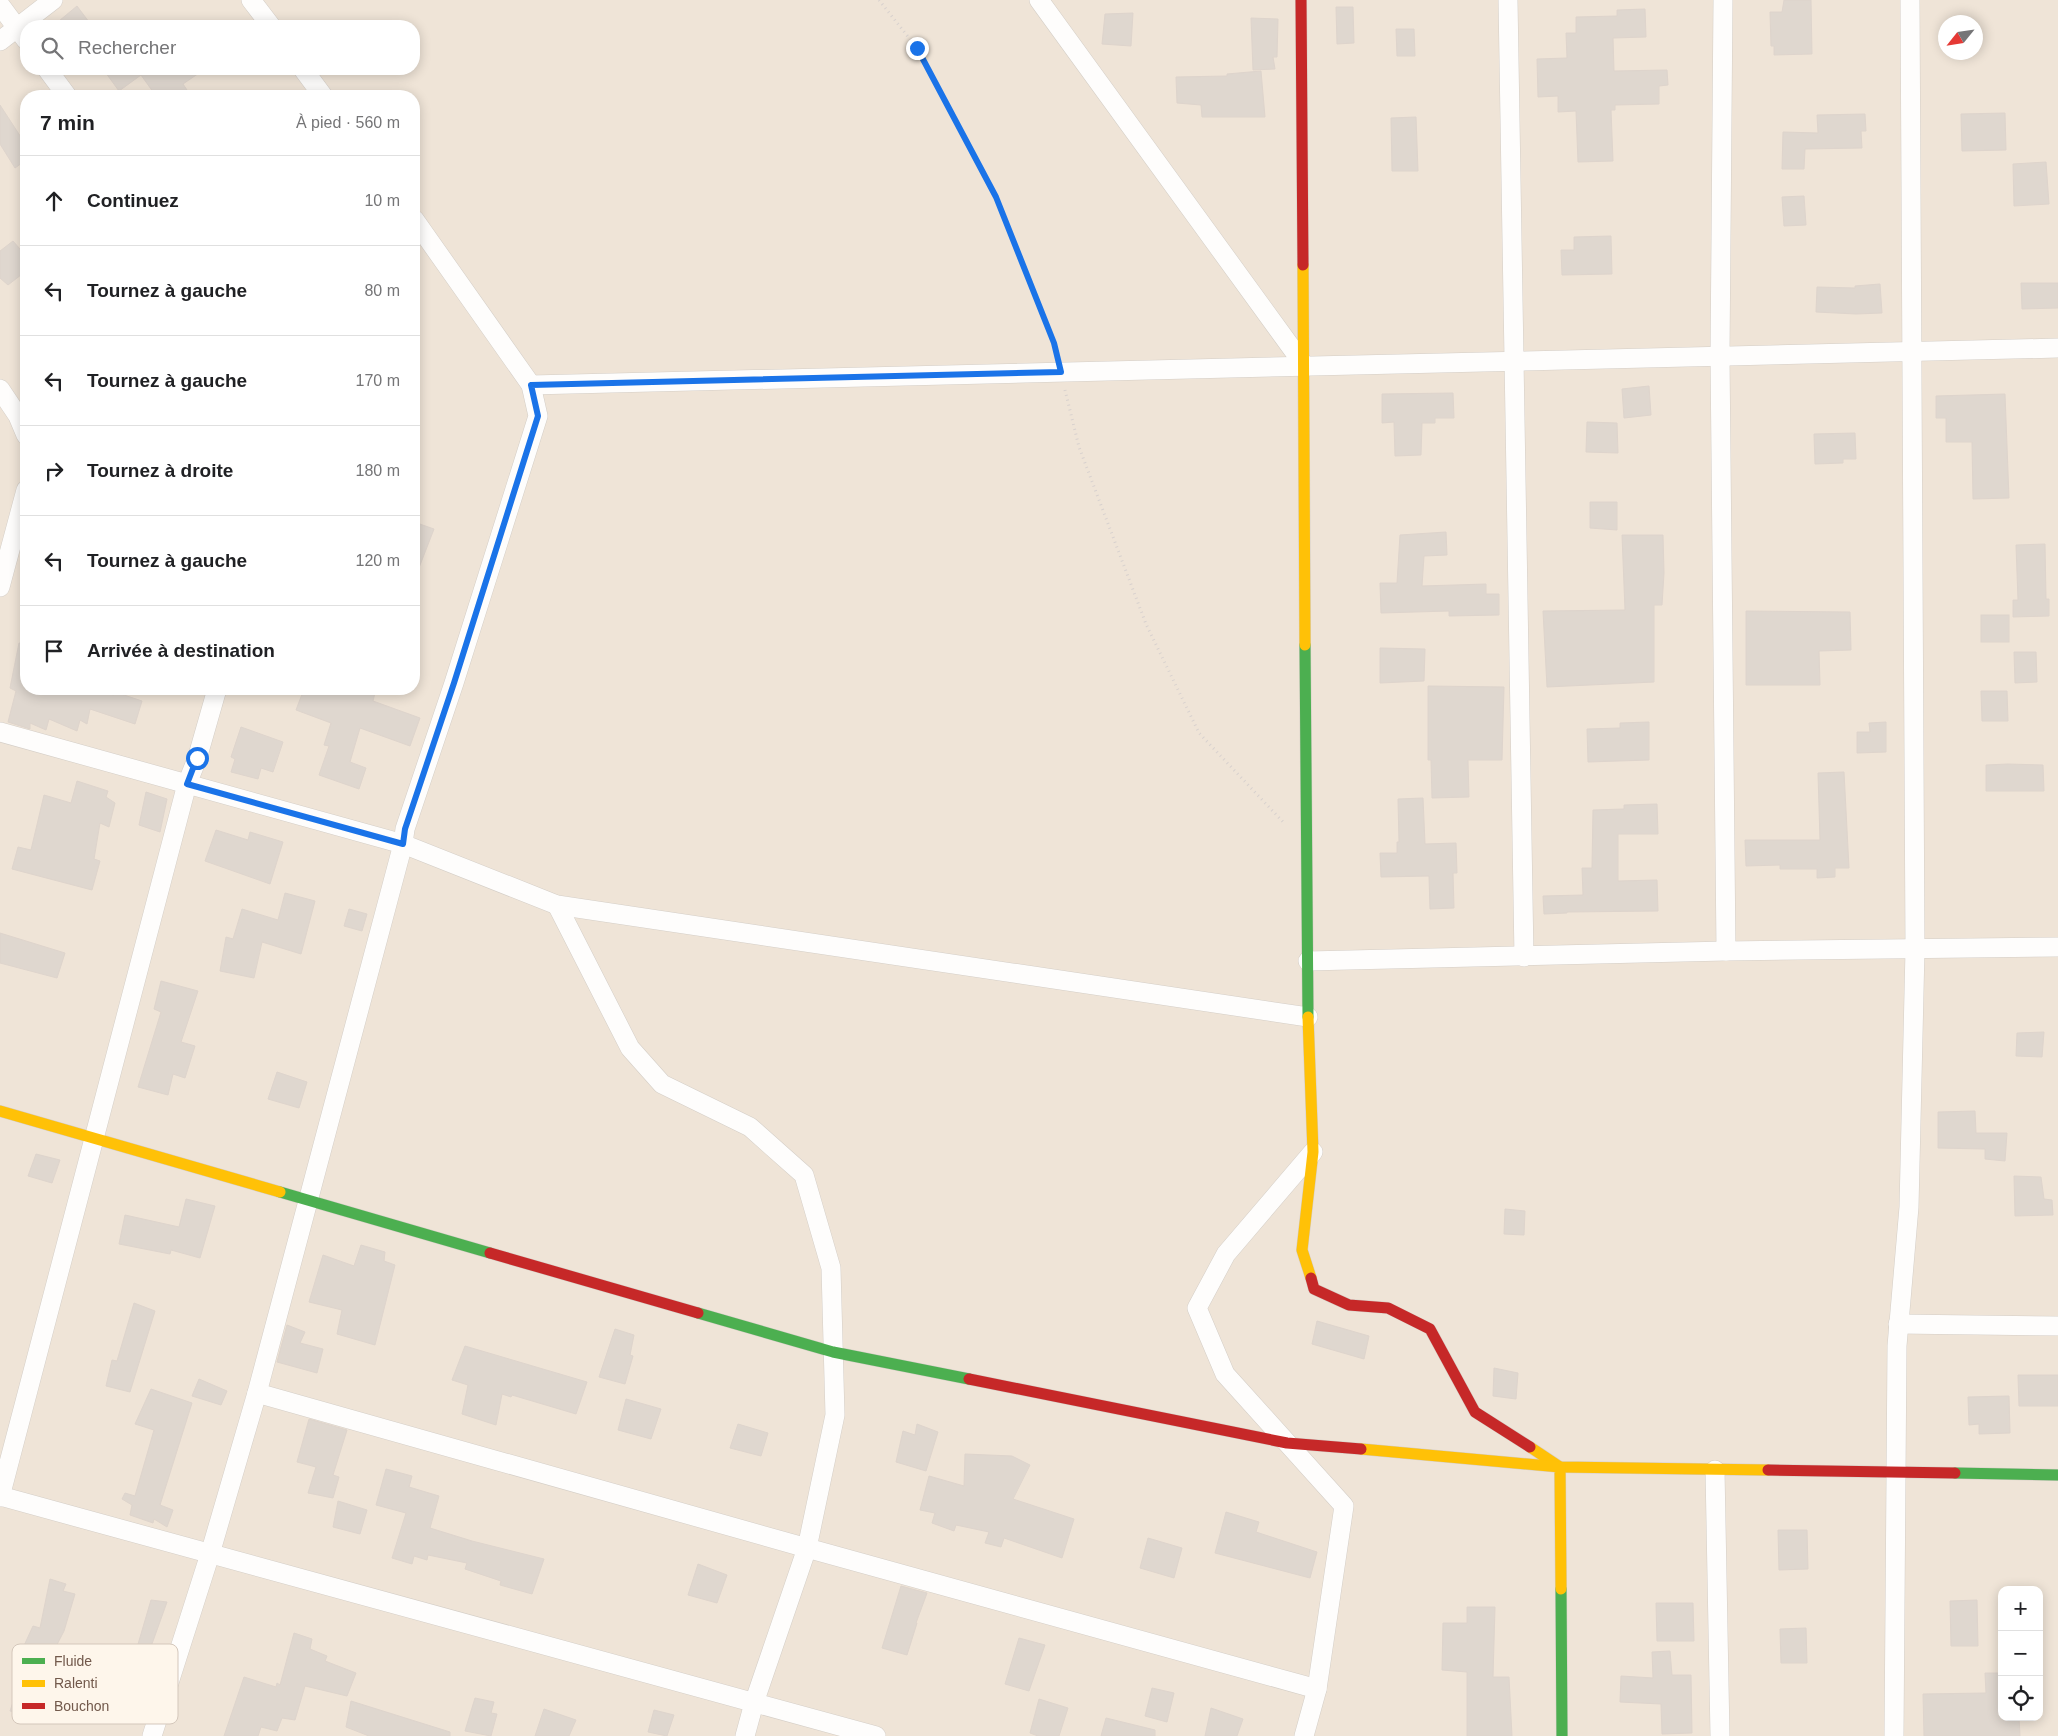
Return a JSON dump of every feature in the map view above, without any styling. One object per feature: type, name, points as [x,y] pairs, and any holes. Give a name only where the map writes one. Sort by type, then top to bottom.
[{"type":"street","points":[[35,20],[53,0]]},
{"type":"street","points":[[252,0],[267,20]]},
{"type":"street","points":[[1039,0],[1304,365]]},
{"type":"street","points":[[1302,0],[1308,1017],[1313,1152],[1302,1250],[1314,1289],[1349,1305],[1388,1308],[1430,1329],[1475,1412],[1560,1467]]},
{"type":"street","points":[[1508,0],[1524,957]]},
{"type":"street","points":[[1722,0],[1720,356],[1726,951]]},
{"type":"street","points":[[1894,1736],[1898,1324],[1909,1207],[1916,950],[1910,0]]},
{"type":"street","points":[[0,5],[20,31]]},
{"type":"street","points":[[0,41],[20,35]]},
{"type":"street","points":[[51,75],[63,90]]},
{"type":"street","points":[[307,75],[319,90]]},
{"type":"street","points":[[178,1654],[210,1554],[257,1393],[403,844],[405,829],[457,674],[538,416],[531,385],[420,228]]},
{"type":"street","points":[[531,385],[2058,348]]},
{"type":"street","points":[[0,388],[20,421]]},
{"type":"street","points":[[0,587],[20,512]]},
{"type":"street","points":[[215,695],[197,758],[187,784],[0,1496],[868,1735]]},
{"type":"street","points":[[0,732],[403,844],[557,905],[1308,1017]]},
{"type":"street","points":[[557,905],[630,1048],[662,1084],[750,1127],[804,1175],[831,1268],[835,1416],[807,1548],[754,1703],[745,1736]]},
{"type":"street","points":[[1308,961],[1726,951],[2058,947]]},
{"type":"street","points":[[0,1111],[833,1352],[1288,1443],[1560,1467],[2058,1475]]},
{"type":"street","points":[[1304,1736],[1317,1689],[1344,1506],[1225,1374],[1197,1308],[1226,1254],[1313,1152]]},
{"type":"street","points":[[1898,1324],[2058,1326]]},
{"type":"street","points":[[257,1393],[1317,1689]]},
{"type":"street","points":[[1560,1467],[1562,1736]]},
{"type":"street","points":[[1715,1470],[1720,1736]]},
{"type":"street","points":[[152,1736],[156,1724]]},
{"type":"path","points":[[879,0],[917,48],[996,197],[1054,343],[1079,447],[1143,615],[1199,734],[1287,827]]},
{"type":"shaded area","points":[[0,0],[2058,0],[2058,1736],[0,1736]]},
{"type":"building","points":[[1784,0],[1811,0],[1812,54],[1774,55],[1774,46],[1771,46],[1770,12],[1782,12]]},
{"type":"building","points":[[77,6],[88,20],[60,20]]},
{"type":"building","points":[[1336,7],[1353,7],[1354,43],[1337,44]]},
{"type":"building","points":[[1645,9],[1646,37],[1613,38],[1614,71],[1667,70],[1668,85],[1659,86],[1659,104],[1615,105],[1615,110],[1611,110],[1613,161],[1578,162],[1576,111],[1558,112],[1558,96],[1538,97],[1537,59],[1567,58],[1566,33],[1576,33],[1576,17],[1617,16],[1617,10]]},
{"type":"building","points":[[1133,13],[1131,46],[1102,44],[1105,14]]},
{"type":"building","points":[[1251,18],[1278,19],[1277,57],[1273,57],[1275,69],[1253,70]]},
{"type":"building","points":[[1396,29],[1414,29],[1415,56],[1397,56]]},
{"type":"building","points":[[1261,71],[1265,117],[1202,117],[1201,105],[1177,103],[1176,77],[1227,76],[1227,74]]},
{"type":"building","points":[[107,75],[141,75],[120,90],[118,90]]},
{"type":"building","points":[[141,75],[196,75],[183,84],[187,90],[152,90]]},
{"type":"building","points":[[0,105],[20,136],[20,164],[15,168],[0,144]]},
{"type":"building","points":[[2005,113],[2006,150],[1962,151],[1961,114]]},
{"type":"building","points":[[1865,114],[1866,131],[1861,131],[1862,148],[1805,149],[1804,169],[1782,169],[1783,132],[1818,133],[1817,115]]},
{"type":"building","points":[[1416,117],[1418,171],[1392,171],[1391,118]]},
{"type":"building","points":[[2046,162],[2049,204],[2014,206],[2013,164]]},
{"type":"building","points":[[1804,196],[1806,225],[1784,226],[1782,197]]},
{"type":"building","points":[[1611,236],[1612,274],[1562,275],[1561,250],[1574,250],[1574,237]]},
{"type":"building","points":[[13,241],[20,249],[20,276],[8,285],[0,278],[0,251]]},
{"type":"building","points":[[2021,283],[2058,283],[2058,308],[2022,309]]},
{"type":"building","points":[[1880,284],[1882,313],[1816,312],[1817,287],[1855,288],[1855,286]]},
{"type":"building","points":[[1649,386],[1651,415],[1624,418],[1622,389]]},
{"type":"building","points":[[1453,393],[1454,418],[1435,418],[1435,423],[1422,423],[1421,455],[1395,456],[1394,422],[1382,423],[1382,394]]},
{"type":"building","points":[[2005,394],[2009,498],[1973,499],[1972,442],[1946,442],[1946,418],[1936,418],[1936,396]]},
{"type":"building","points":[[1587,422],[1617,423],[1618,453],[1586,452]]},
{"type":"building","points":[[1855,433],[1856,459],[1843,459],[1843,463],[1815,464],[1814,434]]},
{"type":"building","points":[[1590,502],[1617,502],[1617,530],[1590,528]]},
{"type":"building","points":[[420,524],[434,529],[420,565]]},
{"type":"building","points":[[1446,532],[1447,555],[1424,556],[1422,586],[1486,584],[1486,594],[1499,594],[1499,615],[1449,616],[1449,611],[1381,613],[1380,583],[1397,583],[1400,535]]},
{"type":"building","points":[[1622,535],[1663,535],[1664,573],[1662,605],[1654,605],[1654,682],[1547,687],[1543,611],[1625,610]]},
{"type":"building","points":[[2045,544],[2046,599],[2049,599],[2049,616],[2013,617],[2013,600],[2018,600],[2016,545]]},
{"type":"building","points":[[1746,611],[1850,612],[1851,650],[1819,651],[1820,685],[1746,685]]},
{"type":"building","points":[[1981,615],[2009,615],[2009,642],[1981,642]]},
{"type":"building","points":[[20,643],[20,695],[124,695],[142,701],[135,724],[90,709],[87,724],[80,720],[77,731],[49,719],[46,730],[30,723],[30,729],[8,722],[16,691],[10,688]]},
{"type":"building","points":[[1380,648],[1425,649],[1424,681],[1380,683]]},
{"type":"building","points":[[2014,652],[2036,652],[2037,682],[2015,683]]},
{"type":"building","points":[[1428,686],[1504,687],[1502,760],[1468,760],[1469,797],[1432,798],[1431,760],[1428,760]]},
{"type":"building","points":[[1981,691],[2007,691],[2008,721],[1982,721]]},
{"type":"building","points":[[302,695],[374,695],[373,701],[420,718],[410,746],[360,728],[350,762],[366,768],[359,789],[319,775],[329,746],[324,745],[331,723],[296,710]]},
{"type":"building","points":[[1649,722],[1649,760],[1588,762],[1587,729],[1620,728],[1620,723]]},
{"type":"building","points":[[1886,722],[1886,752],[1857,753],[1857,732],[1870,732],[1869,723]]},
{"type":"building","points":[[241,727],[283,742],[273,772],[261,768],[258,779],[231,772],[235,759],[231,757]]},
{"type":"building","points":[[1986,765],[2043,765],[2044,791],[1986,791]]},
{"type":"building","points":[[1844,772],[1849,868],[1835,868],[1835,877],[1817,878],[1817,869],[1780,869],[1780,865],[1746,866],[1745,840],[1820,840],[1818,773]]},
{"type":"building","points":[[77,781],[108,791],[106,797],[115,803],[109,827],[100,823],[94,859],[100,861],[92,890],[12,869],[18,847],[31,850],[44,795],[71,803]]},
{"type":"building","points":[[146,792],[167,799],[160,832],[139,825]]},
{"type":"building","points":[[1423,798],[1425,844],[1456,843],[1457,873],[1453,873],[1454,908],[1430,909],[1429,876],[1381,877],[1380,853],[1397,853],[1397,842],[1399,842],[1398,799]]},
{"type":"building","points":[[1657,804],[1658,834],[1618,834],[1618,881],[1657,880],[1658,911],[1544,914],[1543,896],[1583,895],[1582,868],[1592,868],[1593,810],[1624,809],[1624,805]]},
{"type":"building","points":[[216,830],[248,840],[250,832],[283,842],[270,884],[205,861]]},
{"type":"building","points":[[285,893],[315,901],[301,954],[262,942],[254,978],[220,971],[226,937],[233,939],[242,909],[278,920]]},
{"type":"building","points":[[349,909],[367,914],[362,931],[344,926]]},
{"type":"building","points":[[0,933],[65,953],[57,978],[0,963]]},
{"type":"building","points":[[161,981],[198,991],[181,1042],[195,1046],[185,1078],[173,1074],[168,1095],[138,1087],[161,1012],[154,1009]]},
{"type":"building","points":[[2044,1032],[2042,1057],[2016,1056],[2017,1033]]},
{"type":"building","points":[[277,1072],[307,1082],[299,1108],[268,1099]]},
{"type":"building","points":[[1975,1111],[1976,1133],[2007,1133],[2005,1161],[1985,1159],[1985,1149],[1938,1148],[1938,1112]]},
{"type":"building","points":[[36,1154],[60,1160],[52,1183],[28,1176]]},
{"type":"building","points":[[2014,1176],[2041,1177],[2044,1199],[2052,1200],[2053,1215],[2015,1216]]},
{"type":"building","points":[[186,1199],[215,1206],[200,1258],[171,1250],[170,1254],[119,1244],[125,1215],[179,1227]]},
{"type":"building","points":[[1505,1209],[1525,1211],[1524,1235],[1504,1234]]},
{"type":"building","points":[[361,1245],[385,1252],[384,1261],[395,1265],[375,1345],[337,1334],[342,1310],[309,1302],[323,1255],[354,1266]]},
{"type":"building","points":[[134,1303],[155,1311],[130,1392],[106,1386],[112,1360],[117,1361]]},
{"type":"building","points":[[1317,1321],[1369,1336],[1364,1359],[1312,1344]]},
{"type":"building","points":[[287,1325],[305,1332],[300,1343],[323,1349],[317,1373],[277,1362]]},
{"type":"building","points":[[615,1329],[634,1335],[630,1355],[633,1356],[625,1384],[599,1377]]},
{"type":"building","points":[[465,1346],[587,1382],[576,1414],[512,1395],[511,1397],[502,1394],[496,1425],[462,1414],[468,1385],[452,1380]]},
{"type":"building","points":[[1494,1368],[1518,1373],[1516,1399],[1493,1396]]},
{"type":"building","points":[[2018,1375],[2058,1375],[2058,1406],[2019,1406]]},
{"type":"building","points":[[199,1379],[227,1391],[221,1405],[192,1396]]},
{"type":"building","points":[[151,1389],[192,1403],[160,1505],[173,1510],[167,1527],[154,1519],[153,1523],[130,1515],[132,1505],[122,1499],[125,1493],[135,1496],[154,1430],[135,1424]]},
{"type":"building","points":[[2009,1396],[2010,1433],[1979,1434],[1979,1424],[1969,1425],[1968,1397]]},
{"type":"building","points":[[626,1399],[661,1409],[651,1439],[618,1430]]},
{"type":"building","points":[[309,1419],[347,1430],[333,1475],[339,1477],[333,1498],[308,1493],[316,1467],[297,1462]]},
{"type":"building","points":[[738,1424],[768,1433],[761,1456],[730,1448]]},
{"type":"building","points":[[917,1424],[938,1432],[926,1471],[896,1462],[903,1431],[915,1435]]},
{"type":"building","points":[[965,1454],[1012,1456],[1030,1465],[1013,1499],[1074,1519],[1062,1558],[1004,1538],[1001,1547],[985,1543],[989,1532],[956,1525],[954,1531],[932,1523],[935,1513],[920,1510],[929,1476],[964,1486]]},
{"type":"building","points":[[386,1469],[412,1476],[409,1487],[439,1496],[430,1528],[472,1541],[544,1559],[532,1594],[500,1585],[501,1581],[465,1569],[467,1563],[428,1555],[427,1560],[414,1556],[412,1564],[392,1558],[406,1513],[376,1505]]},
{"type":"building","points":[[338,1501],[367,1510],[360,1534],[333,1527]]},
{"type":"building","points":[[1226,1512],[1259,1522],[1256,1532],[1317,1552],[1310,1578],[1215,1553]]},
{"type":"building","points":[[1778,1530],[1807,1530],[1808,1569],[1779,1570]]},
{"type":"building","points":[[1148,1538],[1182,1548],[1174,1578],[1140,1568]]},
{"type":"building","points":[[698,1564],[727,1575],[717,1603],[688,1595]]},
{"type":"building","points":[[50,1579],[66,1584],[63,1591],[75,1594],[64,1631],[57,1644],[25,1644],[33,1626],[40,1628]]},
{"type":"building","points":[[901,1586],[927,1593],[907,1655],[882,1648]]},
{"type":"building","points":[[151,1600],[167,1602],[152,1644],[138,1644]]},
{"type":"building","points":[[1977,1600],[1978,1646],[1951,1646],[1950,1601]]},
{"type":"building","points":[[1656,1603],[1693,1603],[1694,1641],[1657,1641]]},
{"type":"building","points":[[1467,1607],[1495,1607],[1493,1677],[1509,1677],[1512,1736],[1467,1736],[1467,1672],[1442,1670],[1443,1623],[1467,1623]]},
{"type":"building","points":[[1806,1628],[1807,1663],[1781,1663],[1780,1629]]},
{"type":"building","points":[[294,1633],[312,1639],[310,1649],[327,1656],[325,1661],[356,1673],[347,1696],[305,1686],[295,1720],[282,1718],[277,1731],[261,1727],[258,1736],[224,1736],[244,1677],[276,1687],[277,1683],[280,1685]]},
{"type":"building","points":[[1019,1638],[1045,1645],[1029,1691],[1005,1684]]},
{"type":"building","points":[[1670,1651],[1672,1675],[1691,1675],[1692,1733],[1662,1734],[1661,1704],[1620,1702],[1621,1676],[1653,1678],[1652,1652]]},
{"type":"building","points":[[1985,1673],[1998,1673],[1998,1721],[2019,1721],[2020,1736],[1924,1736],[1923,1694],[1986,1693]]},
{"type":"building","points":[[1152,1688],[1174,1693],[1167,1722],[1145,1716]]},
{"type":"building","points":[[475,1698],[494,1702],[491,1713],[497,1714],[491,1736],[465,1731]]},
{"type":"building","points":[[1039,1699],[1068,1708],[1059,1736],[1038,1736],[1030,1733]]},
{"type":"building","points":[[351,1701],[450,1732],[450,1736],[369,1736],[346,1727]]},
{"type":"building","points":[[1211,1708],[1243,1719],[1237,1736],[1205,1736]]},
{"type":"building","points":[[544,1709],[576,1720],[569,1736],[535,1736]]},
{"type":"building","points":[[654,1710],[674,1715],[667,1736],[648,1732]]},
{"type":"building","points":[[1106,1718],[1155,1730],[1155,1736],[1101,1736]]},
{"type":"traffic: fast","points":[[1305,645],[1308,1017]]},
{"type":"traffic: fast","points":[[280,1192],[490,1253]]},
{"type":"traffic: fast","points":[[698,1313],[833,1352],[969,1379]]},
{"type":"traffic: fast","points":[[1955,1473],[2058,1475]]},
{"type":"traffic: fast","points":[[1561,1589],[1562,1736]]},
{"type":"traffic: slow","points":[[1303,265],[1305,645]]},
{"type":"traffic: slow","points":[[1308,1017],[1313,1152],[1302,1250],[1311,1278]]},
{"type":"traffic: slow","points":[[0,1111],[280,1192]]},
{"type":"traffic: slow","points":[[1530,1447],[1560,1467],[1768,1470]]},
{"type":"traffic: slow","points":[[1361,1449],[1560,1467],[1561,1589]]},
{"type":"traffic: jam","points":[[1301,0],[1303,265]]},
{"type":"traffic: jam","points":[[490,1253],[698,1313]]},
{"type":"traffic: jam","points":[[1311,1278],[1314,1289],[1349,1305],[1388,1308],[1430,1329],[1475,1412],[1530,1447]]},
{"type":"traffic: jam","points":[[969,1379],[1287,1443],[1361,1449]]},
{"type":"traffic: jam","points":[[1768,1470],[1955,1473]]},
{"type":"route","points":[[197,758],[187,784],[403,844],[405,829],[454,683],[538,416],[531,385],[1061,372],[1054,343],[996,197],[917,48]]}]
